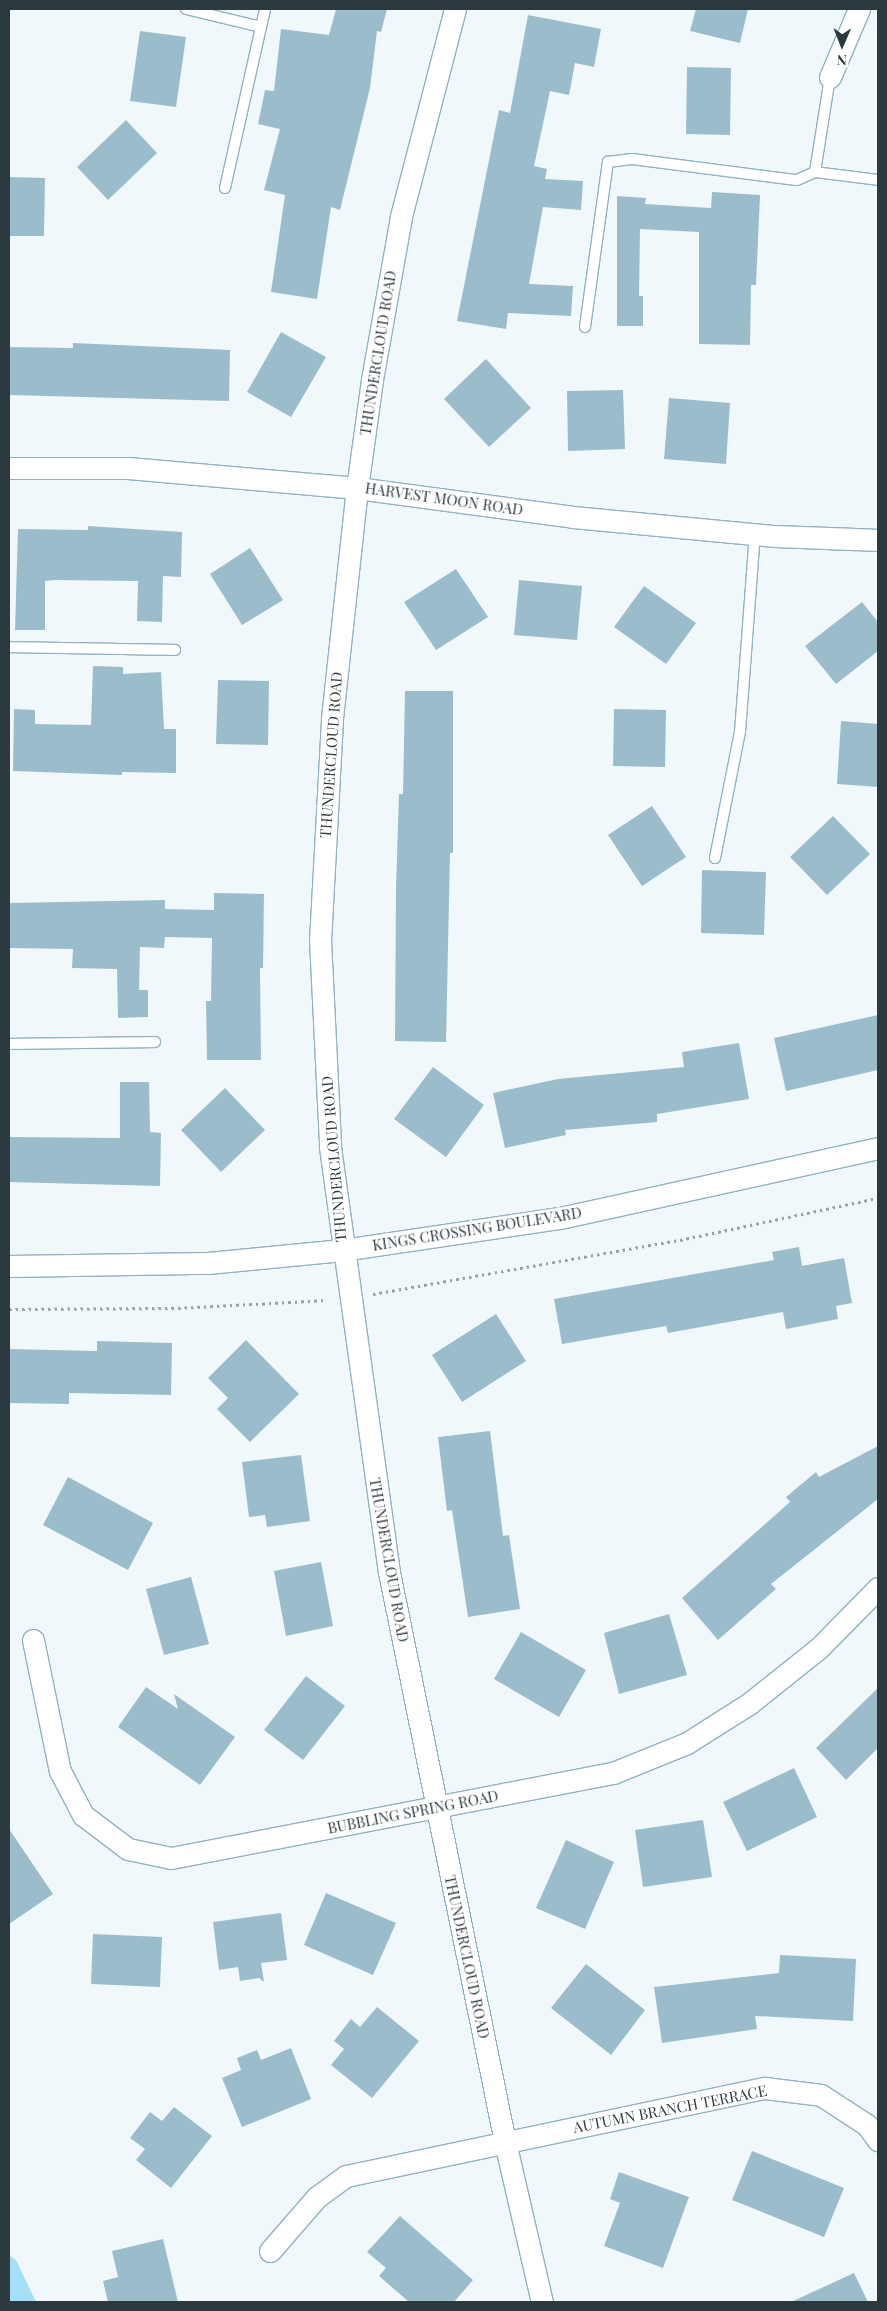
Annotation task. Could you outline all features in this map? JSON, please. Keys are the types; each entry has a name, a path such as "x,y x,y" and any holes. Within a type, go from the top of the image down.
{"street":[{"name":"THUNDERCLOUD ROAD","path":"455,9 401,218 357,488 332,720 320,939 330,1147 342,1250 389,1572 435,1808 505,2142 542,2302"},
{"path":"830,77 859,9"},
{"name":"HARVEST MOON ROAD","path":"9,468 128,468 357,488 573,517 756,534 878,540"},
{"name":"KINGS CROSSING BOULEVARD","path":"9,1266 208,1263 342,1250 560,1218 878,1148"},
{"name":"BUBBLING SPRING ROAD","path":"33,1640 60,1771 83,1816 128,1849 171,1858 613,1772 687,1743 750,1703 819,1648 878,1588"},
{"name":"AUTUMN BRANCH TERRACE","path":"270,2252 317,2196 346,2176 765,2088 821,2095 867,2124 878,2140"}],"lane":[{"path":"186,9 261,27"},
{"path":"225,188 265,9"},
{"path":"815,172 830,77"},
{"path":"585,327 608,162 632,159 797,180 815,172 878,180"},
{"path":"715,858 740,732 756,534"},
{"path":"9,647 175,650"},
{"path":"9,1044 155,1042"}],"path":[{"path":"9,1309 178,1308 308,1302 349,1297 548,1264 878,1198"}],"shaded area":[{"path":"9,2255 16,2260 36,2302 9,2302"}],"building":[{"path":"336,9 387,9 381,32 377,31 370,88 340,210 331,207 317,299 271,292 285,195 264,190 280,129 258,124 265,90 274,91 281,29 329,35"},
{"path":"696,9 748,9 740,43 690,31"},
{"path":"528,15 601,29 594,67 575,63 569,95 550,91 534,166 547,169 545,179 583,181 581,210 543,207 529,284 573,286 571,316 508,313 506,329 457,321 499,110 510,113"},
{"path":"140,31 186,37 176,107 130,101"},
{"path":"687,67 731,68 730,135 686,134"},
{"path":"126,120 157,153 108,200 77,167"},
{"path":"9,177 45,178 44,236 9,236"},
{"path":"712,192 760,195 756,285 751,285 750,345 699,344 699,232 640,229 639,296 643,296 643,326 617,326 617,196 646,198 645,204 711,208"},
{"path":"281,332 326,357 291,417 247,392"},
{"path":"73,343 230,350 229,401 9,395 9,347 73,348"},
{"path":"486,359 531,408 489,447 444,399"},
{"path":"623,390 625,449 568,451 567,391"},
{"path":"669,398 730,403 726,464 664,459"},
{"path":"88,526 182,532 181,577 163,576 162,622 137,621 138,581 55,580 45,581 45,630 15,630 18,529 88,530"},
{"path":"250,548 283,600 242,625 210,574"},
{"path":"456,569 488,617 436,650 404,602"},
{"path":"519,580 582,586 577,640 514,635"},
{"path":"644,586 696,623 666,664 614,627"},
{"path":"862,602 878,622 878,651 836,684 805,646"},
{"path":"93,666 123,667 123,674 161,672 164,729 176,729 176,773 122,772 122,775 13,771 14,709 35,710 35,724 91,725"},
{"path":"218,680 269,681 268,745 216,744"},
{"path":"405,691 453,691 453,853 450,853 446,1042 395,1041 396,888 399,794 403,794"},
{"path":"614,709 666,710 665,767 613,766"},
{"path":"841,721 878,724 878,787 837,784"},
{"path":"652,806 686,857 642,886 608,835"},
{"path":"833,816 870,854 827,895 790,857"},
{"path":"702,870 766,872 764,935 701,933"},
{"path":"214,893 264,894 263,968 260,968 261,1060 207,1060 206,1001 211,1001 212,938 165,937 164,948 140,947 139,990 148,990 148,1017 118,1018 117,969 72,968 73,949 9,948 9,903 165,900 165,909 214,910"},
{"path":"878,1015 878,1070 786,1091 774,1038"},
{"path":"739,1043 749,1099 657,1114 657,1122 565,1130 566,1135 505,1148 493,1093 558,1079 684,1067 682,1052"},
{"path":"433,1067 484,1105 446,1157 394,1119"},
{"path":"120,1082 149,1082 150,1132 161,1133 160,1186 9,1182 9,1137 120,1138"},
{"path":"225,1088 265,1130 221,1172 181,1130"},
{"path":"799,1247 802,1266 844,1258 852,1303 836,1306 838,1319 786,1329 783,1312 668,1333 666,1326 562,1344 554,1299 774,1260 772,1252"},
{"path":"496,1314 526,1361 462,1402 432,1355"},
{"path":"246,1340 299,1394 250,1442 217,1409 228,1398 208,1378"},
{"path":"97,1341 172,1343 171,1395 69,1393 69,1404 9,1403 9,1349 97,1351"},
{"path":"490,1431 503,1536 509,1535 520,1609 468,1617 452,1510 447,1511 438,1437"},
{"path":"878,1446 878,1499 771,1584 776,1589 718,1640 682,1598 790,1502 786,1497 816,1472 819,1477"},
{"path":"301,1455 310,1521 267,1527 265,1515 249,1517 242,1462"},
{"path":"68,1477 153,1523 128,1570 43,1525"},
{"path":"321,1562 333,1626 286,1636 274,1571"},
{"path":"191,1577 209,1644 164,1655 146,1589"},
{"path":"669,1614 687,1675 619,1694 604,1633"},
{"path":"521,1632 586,1670 559,1717 494,1679"},
{"path":"306,1676 345,1706 303,1760 264,1730"},
{"path":"146,1687 178,1709 174,1694 235,1737 200,1785 118,1727"},
{"path":"878,1688 878,1748 846,1780 816,1748"},
{"path":"794,1768 817,1817 747,1851 723,1802"},
{"path":"703,1820 712,1877 643,1887 635,1830"},
{"path":"9,1829 53,1894 9,1924"},
{"path":"566,1840 614,1862 585,1929 536,1908"},
{"path":"326,1893 396,1923 373,1975 304,1945"},
{"path":"281,1913 287,1960 261,1963 264,1982 259,1978 240,1981 238,1967 219,1970 213,1922"},
{"path":"93,1934 162,1937 160,1987 91,1984"},
{"path":"780,1955 856,1959 853,2021 755,2016 757,2029 662,2043 654,1987 779,1973"},
{"path":"586,1964 645,2010 611,2055 551,2008"},
{"path":"377,2007 419,2041 372,2098 331,2065 344,2049 334,2041 351,2019 360,2027"},
{"path":"291,2048 311,2099 242,2127 222,2078 241,2070 237,2058 257,2050 261,2060"},
{"path":"174,2107 212,2136 171,2188 136,2160 145,2149 130,2138 150,2112 162,2121"},
{"path":"752,2151 844,2188 824,2237 732,2200"},
{"path":"619,2172 689,2197 663,2268 604,2246 620,2203 610,2199"},
{"path":"400,2216 473,2280 454,2302 409,2302 379,2276 386,2268 367,2252"},
{"path":"163,2239 178,2302 108,2302 103,2281 118,2277 112,2251"},
{"path":"854,2273 868,2302 791,2302"}]}
